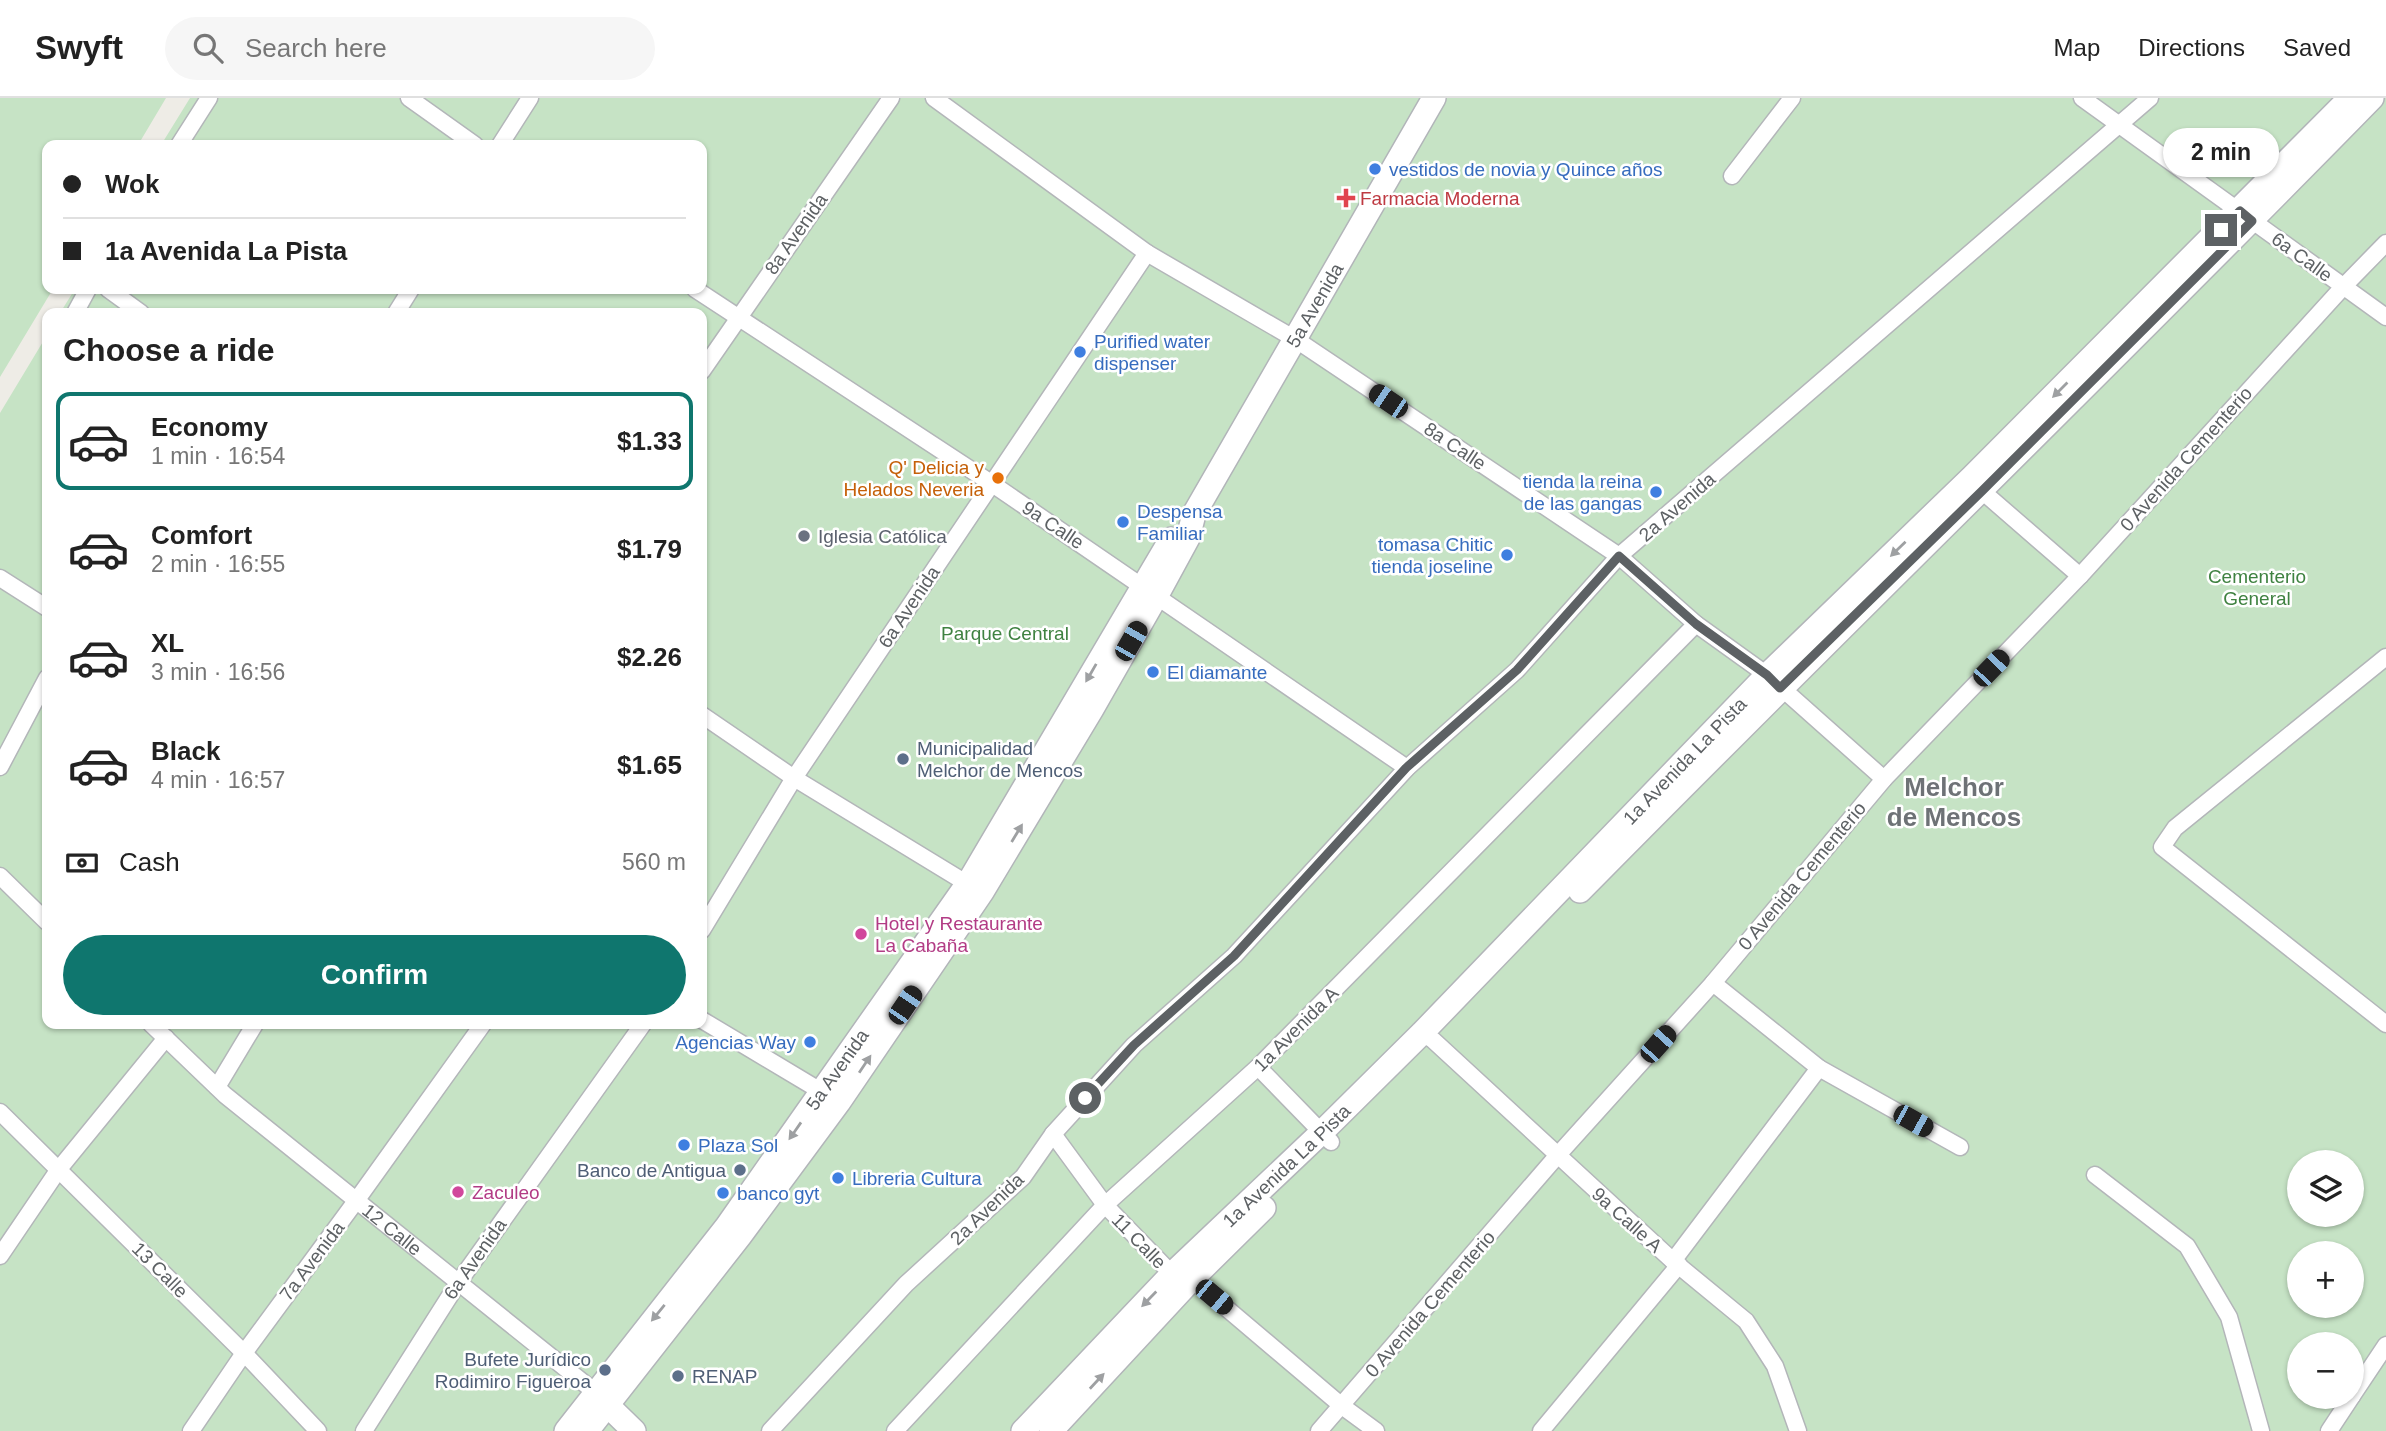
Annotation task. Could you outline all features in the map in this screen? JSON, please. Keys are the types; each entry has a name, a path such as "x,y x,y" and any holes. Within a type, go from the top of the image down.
{"street":[{"path":"182,140 209,98"},
{"path":"410,98 468,140"},
{"path":"503,140 530,98"},
{"name":"8a Avenida","path":"707,364 891,98"},
{"name":"8a Calle","path":"934,98 1147,253 1295,339 1619,556 1696,624 1773,681 1884,779"},
{"name":"5a Avenida","path":"566,1431 601,1399 734,1231 831,1097 975,888 1092,709 1150,591 1188,538 1194,514 1434,98"},
{"path":"1732,176 1792,98"},
{"name":"6a Calle","path":"2082,98 2386,317"},
{"name":"2a Avenida","path":"770,1431 906,1284 1023,1177 1053,1134 1134,1045 1234,956 1406,768 1517,670 1619,556 2150,98"},
{"name":"1a Avenida La Pista","path":"2246,216 2350,98"},
{"name":"1a Avenida La Pista","path":"1023,1431 1427,1037 1773,681 1977,484 2246,216 2372,98"},
{"name":"0 Avenida Cementerio","path":"1319,1431 1557,1156 1713,983 1884,779 2080,576 2343,286 2386,243"},
{"name":"6a Avenida","path":"707,922 794,778 1147,253"},
{"path":"115,294 134,308"},
{"name":"9a Calle","path":"703,294 991,483 1406,768"},
{"path":"1977,484 2080,576"},
{"path":"0,578 42,605"},
{"name":"1a Avenida A","path":"895,1431 1105,1205 1258,1067 1696,624"},
{"path":"2386,657 2175,828 2162,847 2386,1024"},
{"path":"0,767 42,687"},
{"path":"707,721 794,778 975,888"},
{"path":"0,876 42,917"},
{"path":"1713,983 1819,1068 1960,1147"},
{"path":"707,1023 831,1097"},
{"name":"12 Calle","path":"157,1029 217,1087 601,1399 634,1431"},
{"path":"217,1087 252,1029"},
{"name":"7a Avenida","path":"191,1431 244,1353 479,1029"},
{"name":"6a Avenida","path":"364,1431 458,1283 639,1029"},
{"name":"9a Calle A","path":"1427,1037 1676,1263 1746,1321 1774,1366 1798,1431"},
{"path":"0,1256 59,1169 166,1038"},
{"path":"1258,1067 1327,1137"},
{"path":"1541,1431 1676,1263 1819,1068"},
{"name":"13 Calle","path":"0,1112 244,1353 318,1431"},
{"name":"11 Calle","path":"1053,1134 1105,1205 1182,1277 1376,1431"},
{"path":"2095,1175 2187,1246 2230,1317 2261,1431"},
{"name":"1a Avenida La Pista","path":"1051,1431 1182,1277"},
{"path":"2364,1378 2386,1345"},
{"name":"5a Avenida","path":"587,1431 601,1399"},
{"path":"2329,1431 2343,1409"}],"green space":[{"path":"0,98 166,98 141,140 42,140 42,294 50,294 0,377"},
{"path":"190,98 2386,98 2386,1431 0,1431 0,413 42,343 42,1029 707,1029 707,308 63,308 72,294 707,294 707,140 164,140"}],"place":[{"name":"vestidos de novia y Quince años","path":"1375,169"},
{"name":"Farmacia Moderna","path":"1346,198"},
{"name":"Purified water dispenser","path":"1080,352"},
{"name":"Q' Delicia y Helados Neveria","path":"998,478"},
{"name":"tienda la reina de las gangas","path":"1656,492"},
{"name":"Despensa Familiar","path":"1123,522"},
{"name":"Iglesia Católica","path":"804,536"},
{"name":"tomasa Chitic tienda joseline","path":"1507,555"},
{"name":"El diamante","path":"1153,672"},
{"name":"Municipalidad Melchor de Mencos","path":"903,759"},
{"name":"Hotel y Restaurante La Cabaña","path":"861,934"},
{"name":"Agencias Way","path":"810,1042"},
{"name":"Plaza Sol","path":"684,1145"},
{"name":"Banco de Antigua","path":"740,1170"},
{"name":"Libreria Cultura","path":"838,1178"},
{"name":"Zaculeo","path":"458,1192"},
{"name":"banco gyt","path":"723,1193"},
{"name":"Bufete Jurídico Rodimiro Figueroa","path":"605,1370"},
{"name":"RENAP","path":"678,1376"}],"district":[{"name":"Melchor de Mencos","path":"1954,802"}],"route":[{"path":"1085,1098 1134,1045 1234,956 1406,768 1517,670 1619,556 1696,624 1767,675 1780,688 2252,221 2240,211 2221,230"}],"park label":[{"name":"Cementerio General","path":"2257,587"},
{"name":"Parque Central","path":"1005,633"}]}
